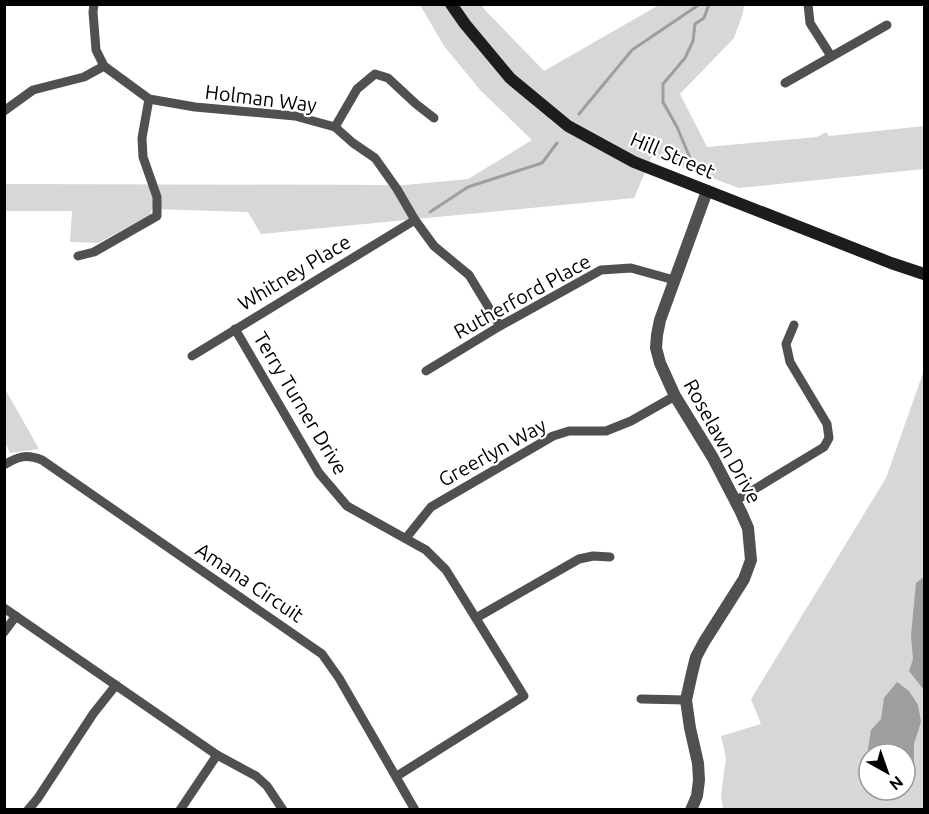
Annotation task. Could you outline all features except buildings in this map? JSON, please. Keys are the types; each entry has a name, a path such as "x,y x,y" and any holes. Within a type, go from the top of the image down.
{"main road":[{"name":"Hill Street","path":"451,4 510,78 568,126 634,162 924,274"}],"street":[{"path":"4,111 33,90 84,77 104,66 96,50 94,4"},
{"path":"808,4 810,23 831,56"},
{"path":"784,83 887,25"},
{"name":"Holman Way","path":"104,66 149,99 195,107 295,116 335,127 375,158 398,189 415,220 434,246 469,275 500,326"},
{"path":"335,127 357,89 375,74 388,78 434,118"},
{"path":"78,256 94,252 157,216 157,196 143,157 141,138 149,99"},
{"name":"Roselawn Drive","path":"692,810 699,780 686,700 696,657 744,579 751,560 748,528 713,458 675,396 660,363 656,348 660,320 706,191"},
{"name":"Whitney Place","path":"192,356 415,220"},
{"name":"Rutherford Place","path":"426,371 500,326 601,270 631,268 674,280"},
{"path":"735,501 824,447 829,438 827,424 790,362 786,344 794,325"},
{"name":"Terry Turner Drive","path":"235,329 319,472 346,506 426,550 447,570 524,696 397,776"},
{"name":"Greerlyn Way","path":"406,538 431,507 554,436 569,431 606,431 632,421 675,396"},
{"name":"Amana Circuit","path":"4,465 22,456 33,456 42,460 322,654 339,678 416,810"},
{"path":"476,618 579,559 610,556"},
{"path":"4,608 217,754 256,776 267,786 283,810"},
{"path":"4,632 16,616"},
{"path":"28,810 93,714 116,685"},
{"path":"641,699 686,700"},
{"path":"180,810 217,754"}],"shaded area":[{"path":"420,5 482,5 544,71 659,5 744,5 734,38 680,94 707,147 817,137 826,132 829,136 924,126 924,169 739,188 652,156 634,198 261,234 248,212 152,209 150,215 98,243 70,242 72,211 5,211 5,184 405,185 468,179 532,140 481,91 444,46"},
{"path":"924,370 924,809 723,809 721,795 726,758 721,736 761,724 751,699 886,478"},
{"path":"4,389 39,449 10,453 5,442"},
{"path":"924,577 924,690 909,671 913,659 911,635 916,583"},
{"path":"897,682 909,691 918,705 921,722 915,742 869,742 871,730 881,719 884,698"}],"waterway":[{"path":"579,114 632,50 700,4"},
{"path":"693,165 677,127 663,102 663,84 685,58 693,41 695,24 704,18 709,4"},
{"path":"430,212 468,187 542,163 557,143"}]}
